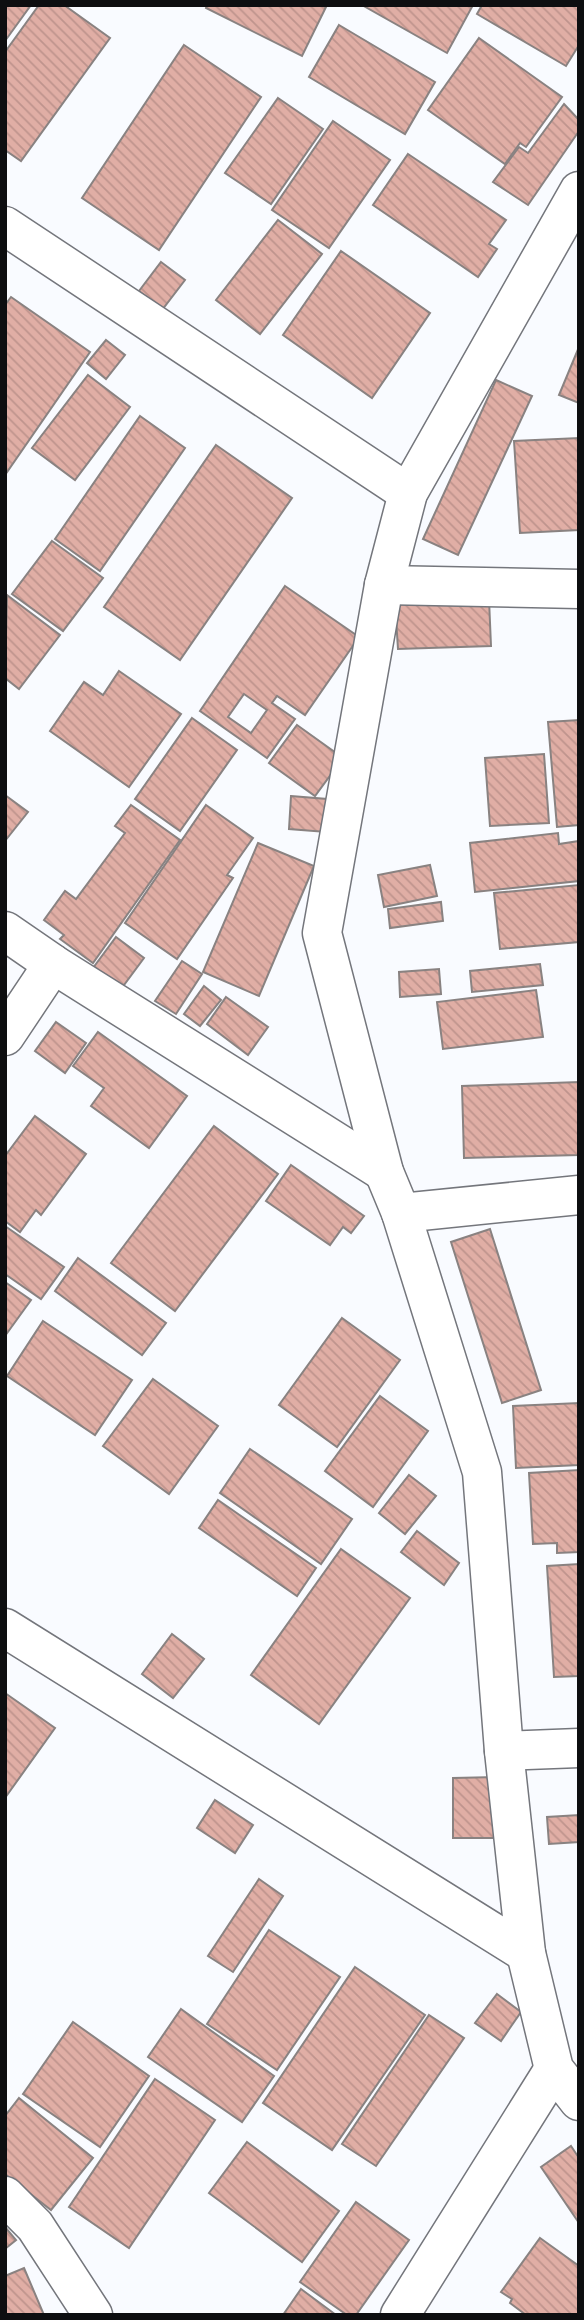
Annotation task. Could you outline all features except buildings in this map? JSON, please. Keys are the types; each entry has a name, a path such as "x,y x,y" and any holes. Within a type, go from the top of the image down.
{"street":[{"path":"579,191 408,493 384,585 322,933 384,1172 401,1213 482,1472 504,1751 526,1952 554,2069 579,2101"},
{"path":"5,226 408,493"},
{"path":"384,585 579,589"},
{"path":"5,931 384,1172"},
{"path":"5,1036 53,964"},
{"path":"401,1213 579,1195"},
{"path":"5,1628 526,1952"},
{"path":"504,1751 579,1748"},
{"path":"400,2315 554,2069"},
{"path":"5,2196 35,2226 93,2315"}]}
